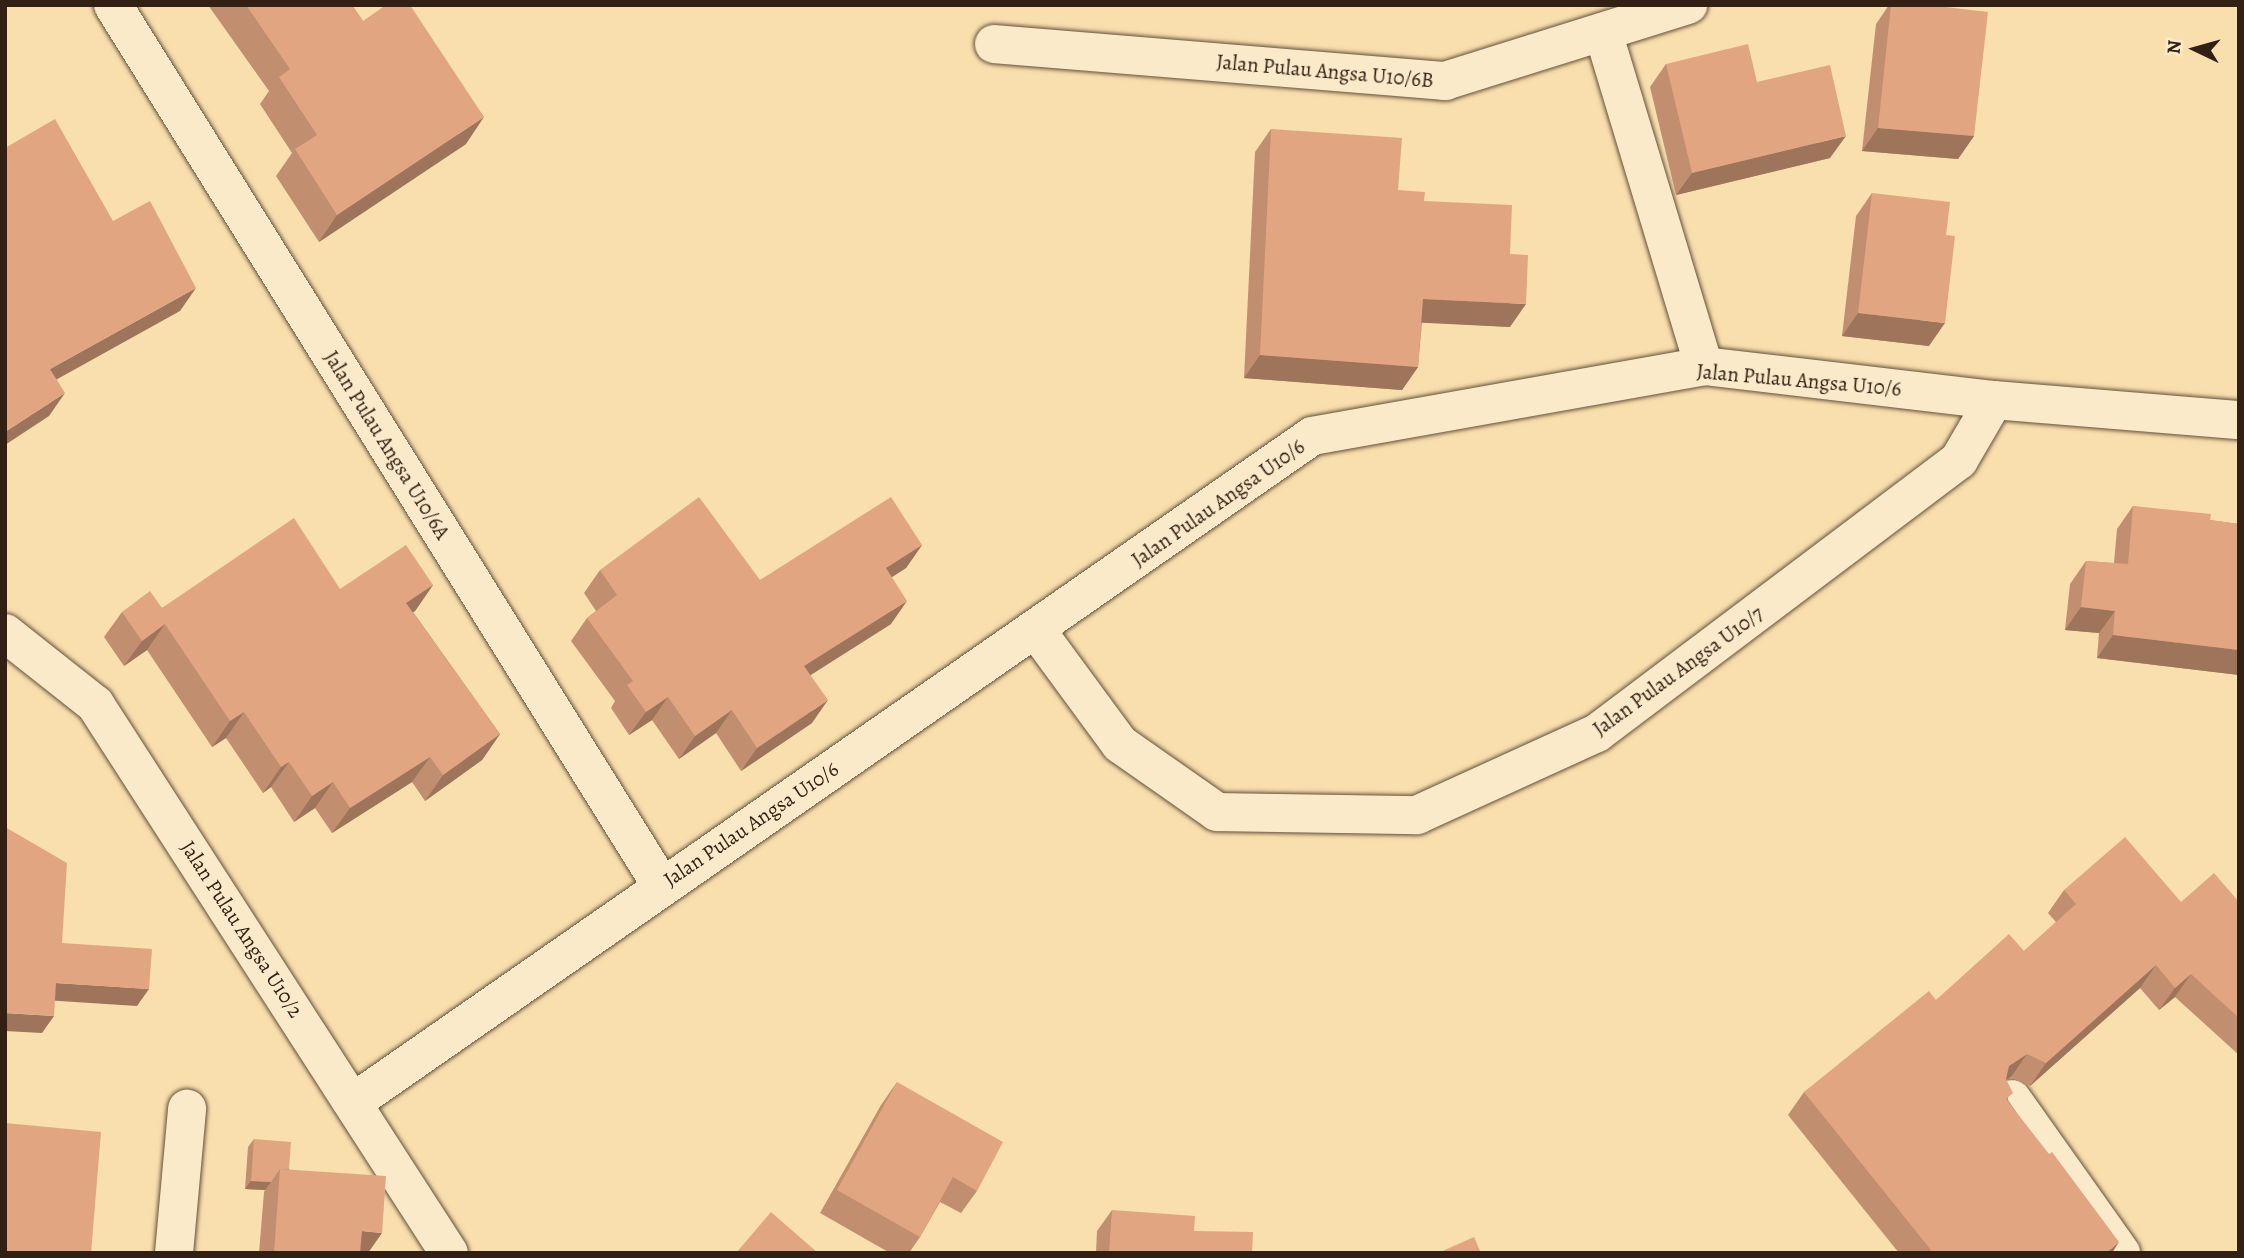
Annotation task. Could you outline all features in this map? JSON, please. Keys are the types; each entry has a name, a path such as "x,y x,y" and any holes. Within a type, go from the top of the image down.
{"street":[{"name":"Jalan Pulau Angsa U10/6A","path":"113,5 661,885"},
{"name":"Jalan Pulau Angsa U10/6B","path":"993,44 1446,81 1688,5"},
{"path":"1603,32 1704,366"},
{"name":"Jalan Pulau Angsa U10/6","path":"355,1101 661,885 1037,631 1312,436 1704,366 1994,400 2239,420"},
{"name":"Jalan Pulau Angsa U10/7","path":"1037,631 1120,744 1217,812 1417,815 1597,733 1959,460 1994,400"},
{"name":"Jalan Pulau Angsa U10/2","path":"5,633 95,704 355,1101 449,1253"},
{"path":"2012,1099 2120,1253"},
{"path":"174,1253 187,1109"}],"building":[{"path":"246,5 352,5 363,21 386,5 410,5 484,117 337,215 295,149 317,135 279,77 290,69"},
{"path":"1891,5 1929,5 1988,12 1974,136 1878,128"},
{"path":"1748,44 1757,82 1830,65 1846,136 1692,173 1666,64"},
{"path":"55,119 113,221 150,201 196,288 50,369 65,393 5,432 5,148"},
{"path":"1271,129 1402,138 1398,190 1425,192 1424,201 1512,205 1510,254 1528,255 1526,304 1423,299 1418,367 1260,355"},
{"path":"1872,193 1950,202 1946,235 1955,236 1945,323 1858,313"},
{"path":"699,497 760,580 891,497 922,545 886,568 907,601 804,666 828,700 757,748 732,710 695,736 668,697 646,712 627,685 633,681 587,618 617,595 600,570"},
{"path":"2133,506 2211,514 2210,520 2239,524 2239,650 2113,635 2115,611 2081,607 2086,561 2128,564"},
{"path":"294,518 340,589 406,545 433,585 406,603 500,734 443,775 430,757 350,808 333,782 312,796 289,762 281,767 244,712 230,721 165,624 142,641 122,612 150,591 162,608"},
{"path":"5,827 67,863 62,943 152,949 149,989 56,983 54,1016 5,1013"},
{"path":"2125,837 2181,902 2214,873 2239,902 2239,1018 2191,974 2175,988 2156,965 2046,1063 2027,1054 2009,1066 2006,1079 2013,1093 2006,1099 2049,1154 2052,1152 2119,1242 2106,1253 1928,1253 1931,1250 1804,1092 1929,991 1936,1000 2009,934 2024,951 2076,904 2064,890"},
{"path":"897,1082 1003,1142 977,1191 953,1177 920,1237 837,1190"},
{"path":"5,1123 101,1132 91,1253 5,1253"},
{"path":"254,1139 291,1142 289,1169 280,1169 271,1182 251,1181"},
{"path":"280,1169 386,1176 382,1233 362,1231 360,1253 274,1253"},
{"path":"1112,1210 1195,1216 1194,1231 1253,1232 1252,1253 1109,1253"},
{"path":"771,1212 818,1253 736,1253"},
{"path":"1474,1237 1481,1253 1438,1253"}]}
